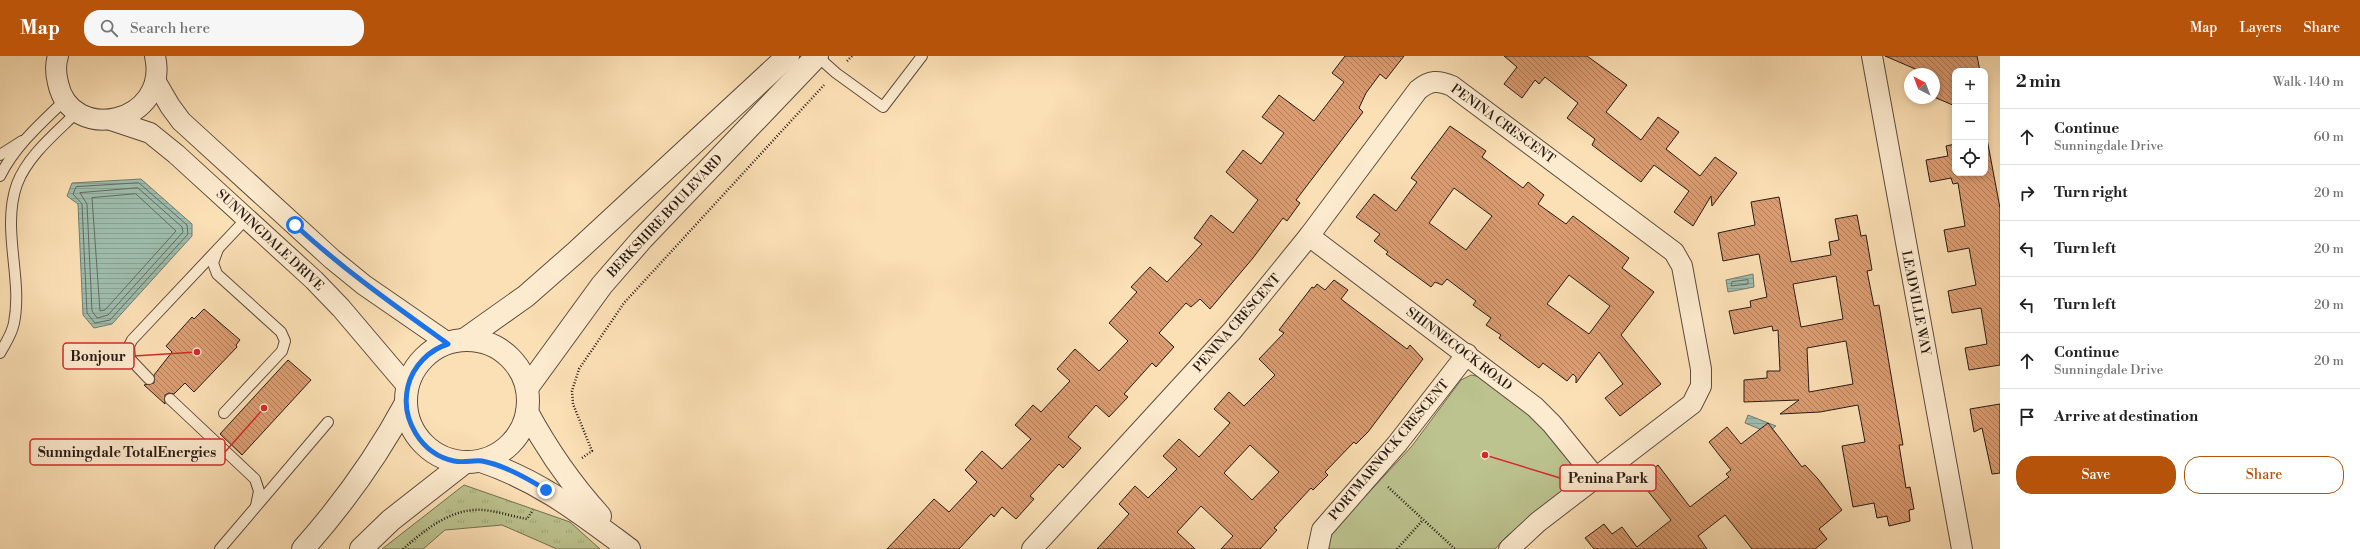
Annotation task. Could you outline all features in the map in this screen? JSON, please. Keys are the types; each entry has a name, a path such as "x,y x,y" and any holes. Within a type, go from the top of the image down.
{"street":[{"path":"58,56 57,78 71,106"},
{"path":"111,120 126,116 139,108 150,96 156,82 158,66 155,56"},
{"path":"303,549 341,505 369,468 407,395 412,376 423,360 434,350 456,342 526,296 575,254 788,56"},
{"name":"BERKSHIRE BOULEVARD","path":"527,388 602,285 642,239 817,56"},
{"name":"LEADVILLE WAY","path":"1872,56 1962,549"},
{"name":"PENINA CRESCENT","path":"1032,549 1232,331 1309,236 1418,90 1434,81 1452,86 1674,252 1682,266 1701,369 1701,386 1692,404 1594,477 1538,522 1509,549"},
{"name":"SUNNINGDALE DRIVE","path":"156,82 181,121 332,259 364,285 456,342"},
{"name":"SUNNINGDALE DRIVE","path":"71,106 94,118 111,120 150,133 158,139 247,218 341,308 407,395"},
{"name":"SHINNECOCK ROAD","path":"1309,236 1467,354 1544,415 1594,477"},
{"path":"361,549 391,520 473,461 496,455 509,446 521,431 528,412 527,388 519,368 504,352 485,343 456,342"},
{"name":"PORTMARNOCK CRESCENT","path":"1318,549 1322,530 1440,393 1467,354"},
{"path":"407,395 411,426 424,444 443,457 473,461 519,475 546,490 629,549"},
{"path":"528,412 549,451 572,484 629,549"}],"lane":[{"path":"817,56 836,73 883,107 922,56"},
{"path":"0,155 71,106"},
{"path":"0,353 14,325 16,309 11,229 17,184 27,165 71,106"},
{"path":"0,176 7,162 26,138"},
{"path":"149,379 130,359 129,346 247,218"},
{"path":"218,249 212,263 217,274 281,332 285,341 282,351 224,413"},
{"path":"170,399 255,479 259,491 255,508"},
{"path":"220,549 328,422"}],"path":[{"path":"577,462 592,452 573,404 572,391 579,369 591,349 624,303 852,56"},
{"path":"1372,473 1455,549"},
{"path":"403,549 445,518 463,511 490,511 527,519 534,508"},
{"path":"1397,549 1424,520"}],"green space":[{"path":"1471,375 1481,377 1535,418 1573,464 1574,478 1571,484 1506,537 1495,549 1328,549 1329,539 1333,531 1412,446 1461,380"},
{"path":"464,485 570,522 600,549 557,549 502,525 445,530 423,549 382,549"}],"water":[{"path":"141,179 192,224 192,236 112,324 94,328 83,315 78,204 67,196 72,183"},
{"path":"1753,274 1754,287 1728,292 1726,280"},
{"path":"1748,415 1776,426 1766,434 1762,430 1745,423"}],"building":[{"path":"1345,56 1404,56 1386,79 1380,74 1366,93 1359,108 1363,112 1296,200 1300,203 1287,221 1283,218 1253,258 1210,309 1200,299 1191,307 1186,303 1159,333 1174,347 1156,367 1152,363 1124,394 1128,397 1109,417 1096,405 1068,437 1081,448 1063,468 1059,464 1030,496 1034,499 1016,519 1002,507 994,517 991,514 959,549 887,549 934,499 949,512 977,482 965,470 982,451 1002,469 1031,439 1015,425 1033,405 1041,412 1070,381 1057,369 1075,349 1099,371 1128,341 1109,323 1137,292 1131,287 1150,267 1167,282 1202,244 1194,238 1211,215 1233,233 1258,200 1226,172 1243,150 1261,164 1284,133 1262,117 1279,95 1314,121 1344,82 1332,73"},
{"path":"1504,56 1587,56 1627,85 1606,112 1641,140 1658,117 1679,132 1666,149 1700,176 1715,157 1737,173 1712,206 1711,196 1693,226 1674,212 1689,191 1654,165 1641,182 1592,145 1595,139 1567,118 1578,103 1545,77 1539,84 1535,80 1522,98 1504,84 1517,67"},
{"path":"1885,56 1977,56 1979,68 1952,68 1952,105 1940,100 1940,68 1913,68"},
{"path":"1450,126 1486,151 1482,157 1523,188 1528,182 1544,195 1538,204 1566,224 1573,216 1629,258 1622,268 1654,292 1621,335 1661,384 1620,416 1605,398 1623,384 1599,352 1576,383 1576,377 1573,374 1567,381 1543,363 1539,368 1499,338 1501,335 1486,325 1491,318 1473,305 1476,301 1447,279 1442,285 1435,282 1431,287 1386,254 1388,252 1374,241 1380,234 1356,217 1374,194 1396,211 1417,182 1411,178","holes":["1454,188 1492,216 1466,250 1429,223","1569,275 1610,306 1589,334 1547,304"]},
{"path":"1988,144 2000,208 2000,365 1969,370 1965,348 1987,344 1981,308 1952,313 1948,291 1976,285 1969,248 1948,252 1944,230 1965,226 1958,183 1953,184 1951,178 1930,182 1926,160 1948,156 1946,146 1952,145 1952,176 1988,176"},
{"path":"1779,197 1791,262 1831,255 1829,242 1839,240 1835,219 1857,215 1861,236 1866,235 1872,270 1867,271 1874,306 1879,305 1903,445 1899,445 1906,488 1910,487 1914,509 1909,510 1910,521 1889,526 1887,516 1877,518 1874,503 1853,507 1842,446 1865,442 1858,405 1820,412 1780,414 1799,400 1744,402 1744,380 1767,378 1767,371 1780,371 1778,330 1773,331 1772,326 1734,334 1729,311 1751,307 1750,301 1767,297 1759,254 1723,261 1718,233 1755,225 1751,202","holes":["1836,276 1843,319 1801,327 1793,284","1846,341 1853,384 1809,392 1807,348"]},
{"path":"1334,280 1348,290 1341,299 1407,349 1410,345 1423,359 1368,432 1356,444 1354,442 1325,472 1328,475 1313,490 1311,488 1274,528 1277,530 1260,549 1221,549 1233,536 1201,506 1177,532 1195,549 1097,549 1129,514 1119,504 1135,486 1148,498 1177,469 1163,456 1179,439 1199,457 1230,423 1214,409 1229,392 1244,406 1275,375 1259,359 1284,333 1279,330 1312,287 1314,288 1317,284 1325,290","holes":["1250,445 1279,472 1252,500 1224,473"]},
{"path":"204,309 240,340 236,345 237,347 194,392 185,383 174,394 169,393 165,395 165,404 144,385 154,383 154,375 172,352 166,346 192,317 194,319"},
{"path":"288,360 311,380 242,455 220,434"},
{"path":"2000,404 2000,473 1992,474 1982,428 1974,432 1970,409"},
{"path":"1768,423 1802,467 1805,465 1842,510 1819,529 1827,539 1815,549 1752,549 1725,515 1698,536 1707,549 1594,549 1585,538 1604,524 1612,534 1622,527 1637,547 1671,520 1639,480 1658,465 1690,507 1729,477 1726,474 1731,470 1709,442 1727,427 1741,444"}],"place":[{"name":"Bonjour","path":"197,352"},
{"name":"Sunningdale TotalEnergies","path":"264,408"},
{"name":"Penina Park","path":"1485,455"}],"route":[{"path":"295,225 332,259 364,285 448,344 428,354 410,379 406,403 407,411 413,429 419,439 430,450 446,459 461,462 481,461 519,475 546,490"}]}
